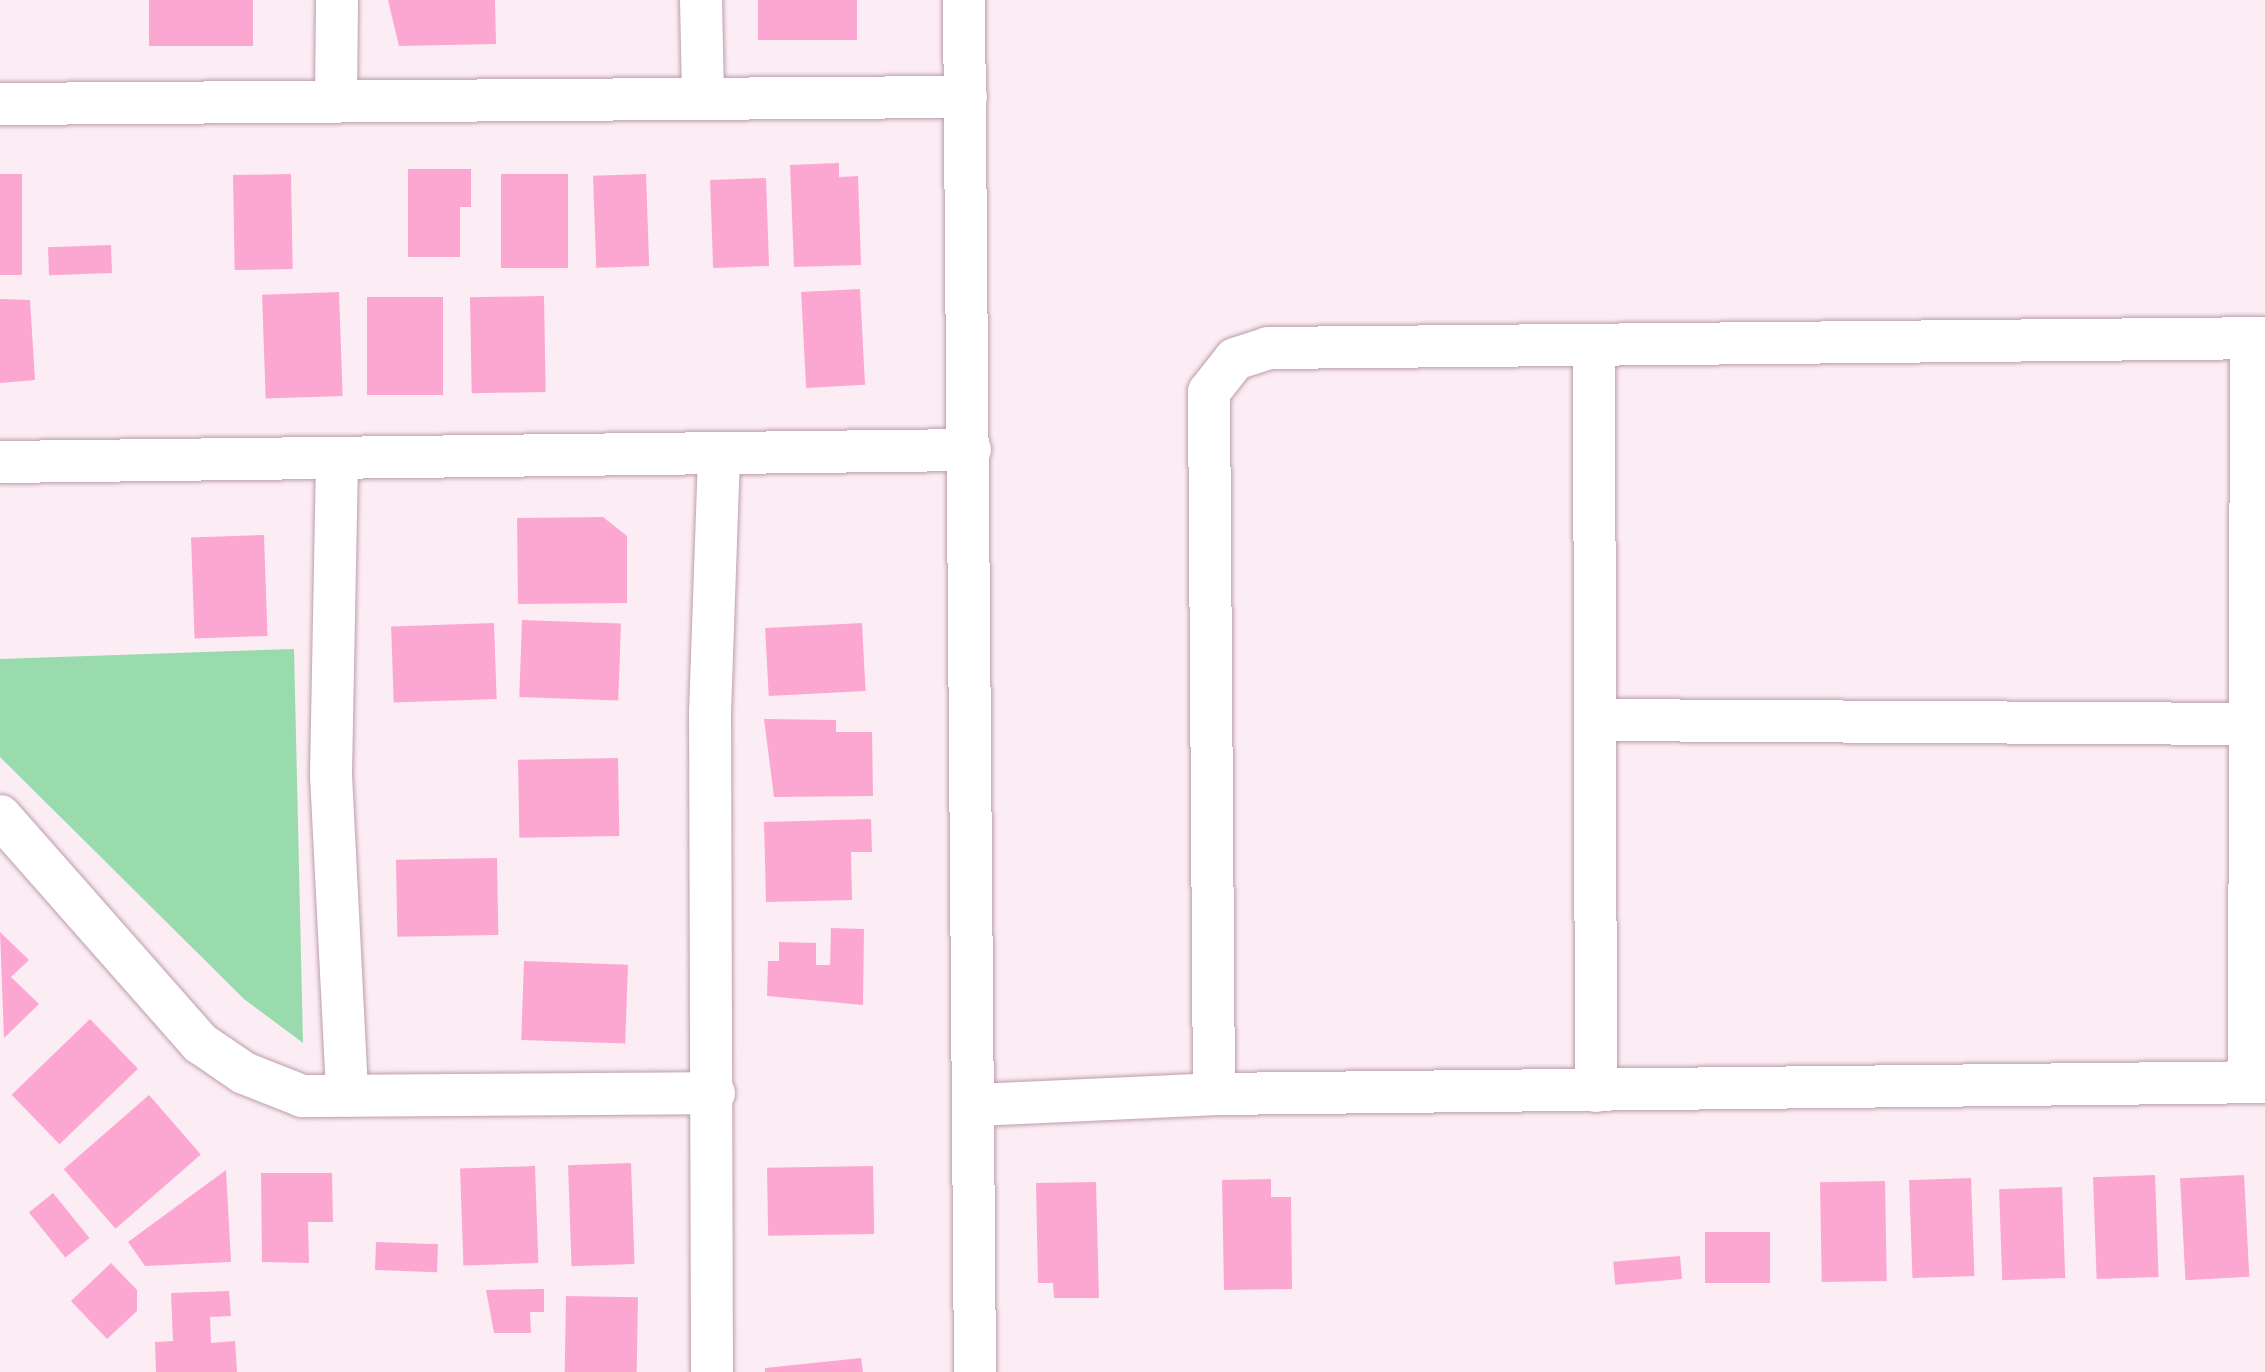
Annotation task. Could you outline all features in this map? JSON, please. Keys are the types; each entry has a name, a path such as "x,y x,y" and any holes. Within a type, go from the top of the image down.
{"street":[{"path":"336,99 337,0"},
{"path":"701,0 703,97"},
{"path":"964,0 976,1105 975,1372"},
{"path":"0,104 336,99 966,97"},
{"path":"976,1105 1214,1094 2257,1082 2255,724 2258,338 1268,348 1235,359 1209,392 1214,1094"},
{"path":"1594,347 1596,1091"},
{"path":"0,462 719,457 970,450"},
{"path":"712,1372 714,1093 710,713 719,457"},
{"path":"337,461 331,775 347,1096"},
{"path":"1596,720 2255,724"},
{"path":"0,816 200,1043 244,1073 302,1096 714,1093"}],"green space":[{"path":"294,649 303,1043 244,999 0,757 0,659"}],"building":[{"path":"149,0 253,0 253,46 149,46"},
{"path":"388,0 495,0 496,44 399,46"},
{"path":"758,0 857,0 857,40 758,40"},
{"path":"839,163 839,177 858,176 861,265 794,267 790,165"},
{"path":"408,169 471,169 471,207 460,207 460,257 408,257"},
{"path":"0,174 22,174 22,275 0,275"},
{"path":"291,174 293,269 235,270 233,175"},
{"path":"501,174 568,174 568,268 501,268"},
{"path":"646,174 649,266 596,268 593,176"},
{"path":"766,178 769,266 713,268 710,180"},
{"path":"111,245 112,273 49,275 48,247"},
{"path":"860,289 865,385 806,388 801,292"},
{"path":"339,292 343,396 266,399 262,295"},
{"path":"544,296 546,392 472,393 470,297"},
{"path":"367,297 443,297 443,395 367,395"},
{"path":"0,299 30,300 35,380 0,383"},
{"path":"603,517 627,536 627,603 518,604 517,518"},
{"path":"264,535 268,636 195,638 191,538"},
{"path":"522,620 621,623 618,700 519,697"},
{"path":"494,623 497,699 394,703 391,627"},
{"path":"862,623 866,691 769,696 765,628"},
{"path":"764,719 836,720 836,732 872,732 873,796 774,797"},
{"path":"618,758 619,836 519,838 518,760"},
{"path":"871,819 872,852 851,852 852,900 766,902 764,822"},
{"path":"497,858 498,935 397,937 396,860"},
{"path":"831,928 864,929 863,1005 767,996 768,961 779,961 779,942 816,943 816,965 830,965"},
{"path":"0,932 29,960 11,977 39,1004 4,1038"},
{"path":"524,961 628,965 625,1044 521,1040"},
{"path":"90,1019 138,1069 60,1144 12,1095"},
{"path":"149,1095 201,1155 116,1229 64,1169"},
{"path":"631,1163 635,1264 572,1266 568,1165"},
{"path":"535,1166 538,1263 463,1266 460,1169"},
{"path":"873,1166 874,1234 768,1236 767,1168"},
{"path":"226,1170 231,1262 145,1266 128,1242"},
{"path":"261,1173 332,1173 333,1222 308,1222 309,1263 262,1262"},
{"path":"2155,1175 2159,1277 2097,1279 2093,1177"},
{"path":"2244,1175 2249,1277 2185,1280 2180,1178"},
{"path":"1971,1178 1974,1276 1912,1278 1909,1180"},
{"path":"1271,1179 1271,1197 1291,1197 1292,1289 1224,1290 1222,1180"},
{"path":"1885,1181 1887,1281 1822,1282 1820,1182"},
{"path":"1096,1182 1099,1298 1054,1298 1053,1283 1038,1283 1036,1183"},
{"path":"2062,1187 2065,1278 2002,1280 1999,1189"},
{"path":"53,1193 90,1238 65,1258 29,1213"},
{"path":"1705,1232 1770,1232 1770,1283 1705,1283"},
{"path":"376,1242 438,1244 437,1272 375,1270"},
{"path":"1680,1256 1682,1279 1615,1285 1613,1262"},
{"path":"111,1263 137,1290 137,1311 107,1339 71,1301"},
{"path":"544,1289 544,1312 530,1312 531,1333 494,1333 486,1290"},
{"path":"229,1291 231,1316 210,1317 211,1343 235,1341 237,1372 156,1372 155,1342 173,1341 171,1293"},
{"path":"566,1296 638,1297 637,1372 565,1372"},
{"path":"861,1358 863,1372 765,1372 765,1368"}]}
